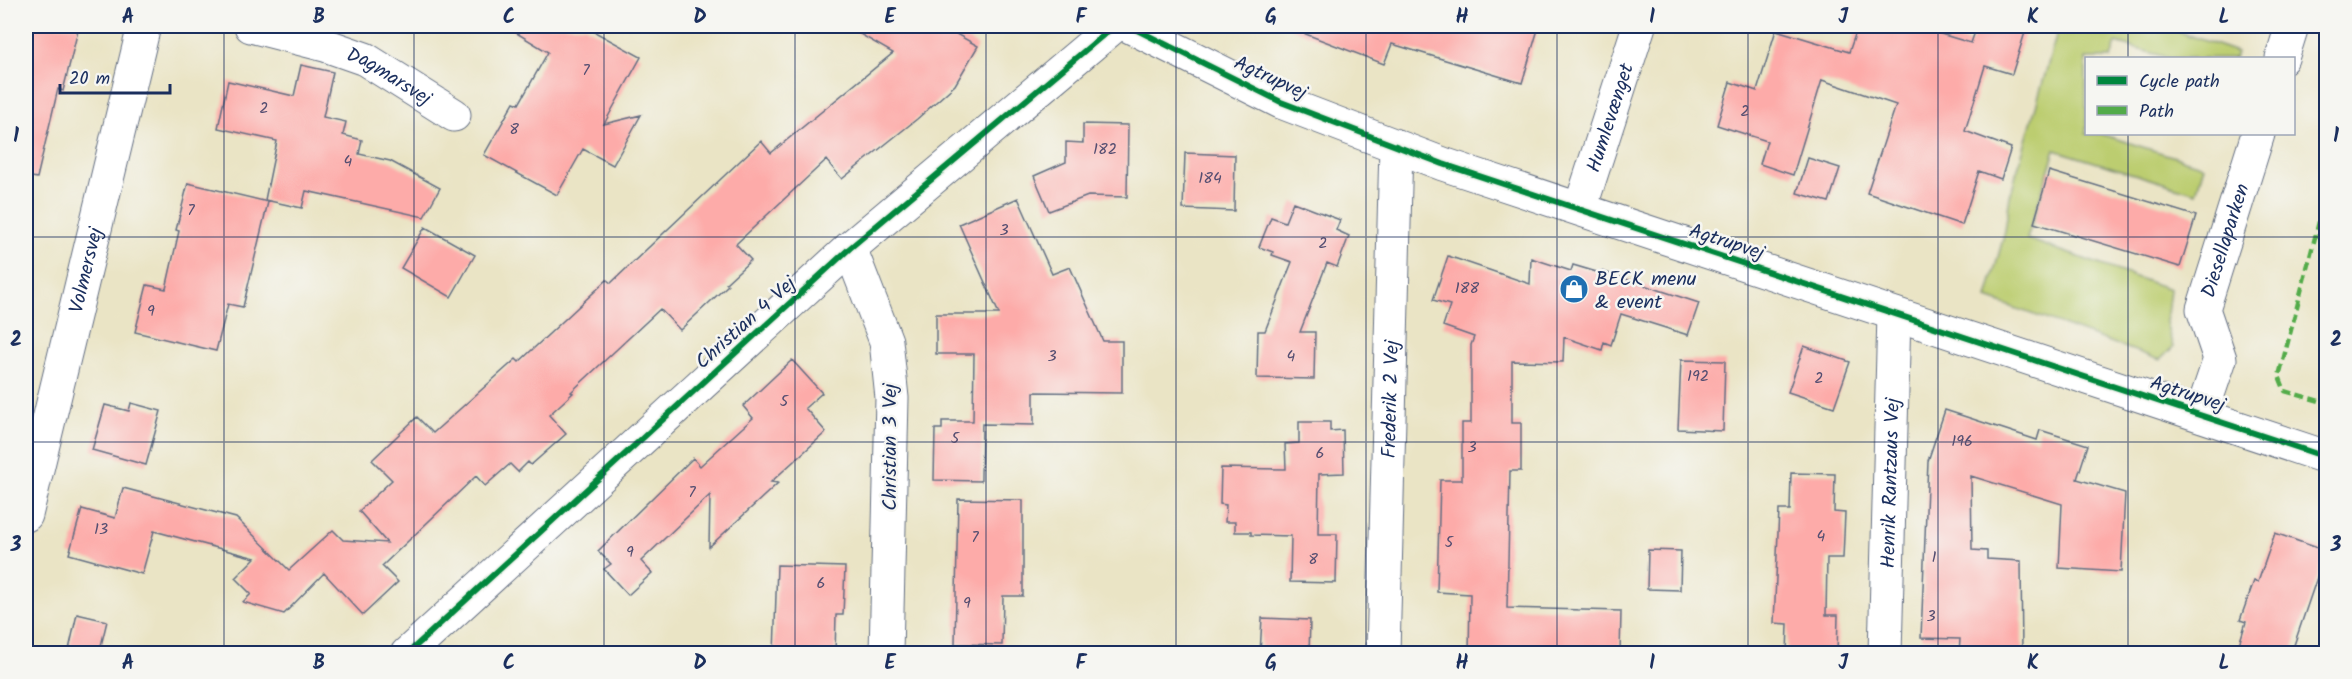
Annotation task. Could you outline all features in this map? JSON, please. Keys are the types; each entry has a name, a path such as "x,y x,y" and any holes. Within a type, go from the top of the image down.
{"street":[{"name":"Volmersvej","path":"26,515 144,26"},
{"name":"Dagmarsvej","path":"251,26 325,45 365,59 454,115"},
{"name":"Christian 4 Vej","path":"407,654 849,248 1114,26"},
{"name":"Agtrupvej","path":"1128,26 1281,102 1443,164 2326,457"},
{"name":"Humlevænget","path":"1580,209 1639,26"},
{"path":"2282,57 2292,26"},
{"name":"Diesellaparken","path":"2201,415 2220,359 2204,309 2259,135"},
{"name":"Frederik 2 Vej","path":"1383,654 1396,146"},
{"name":"Christian 3 Vej","path":"849,248 886,341 892,398 886,654"},
{"name":"Henrik Rantzaus Vej","path":"1885,654 1894,314"}],"green space":[{"path":"2059,26 2162,26 2237,52 2235,57 2165,57 2116,43 2111,57 2085,57 2085,135 2104,135 2204,166 2196,193 2055,150 2027,239 2170,289 2166,323 2173,347 2160,360 1987,298 2005,231 2010,196"}],"building":[{"path":"26,26 79,26 63,91 58,89 37,178 26,176"},
{"path":"505,26 584,26 641,57 604,124 641,115 613,165 583,149 557,195 484,155 514,102 519,104 548,52"},
{"path":"846,26 942,26 978,46 955,85 917,119 842,179 826,160 736,244 751,260 680,330 660,309 571,392 573,393 549,415 566,434 531,465 528,462 518,472 510,464 485,486 476,476 382,566 398,582 363,615 324,573 284,614 243,602 251,594 235,578 255,558 154,531 142,574 69,554 82,509 115,518 123,488 236,518 289,570 333,530 343,540 387,543 359,511 392,480 372,460 417,417 433,433 516,359 519,362 607,280 611,283 761,141 771,153 893,53"},
{"path":"1290,26 1539,26 1522,83 1392,44 1384,64 1290,28"},
{"path":"1858,26 1914,26 1971,43 1977,26 2027,26 2012,74 1985,66 1965,131 2011,148 2001,179 1979,171 1962,225 1867,193 1896,105 1822,80 1793,175 1760,164 1767,141 1717,125 1730,82 1757,91 1776,30 1849,52"},
{"path":"301,65 333,72 323,117 346,122 343,135 362,140 359,154 390,161 440,188 424,217 306,191 302,208 265,200 277,141 218,128 228,81 294,96"},
{"path":"1083,124 1128,125 1127,197 1088,196 1049,211 1034,176 1066,162 1066,142 1083,143"},
{"path":"1185,153 1235,155 1234,211 1183,209"},
{"path":"1808,158 1840,168 1829,202 1797,193"},
{"path":"2049,171 2196,216 2180,267 2034,223"},
{"path":"188,183 268,202 243,307 228,304 216,351 135,332 147,285 166,289 179,231 176,230"},
{"path":"1018,198 1052,274 1070,267 1103,341 1122,341 1122,393 1034,392 1034,425 982,424 981,481 934,480 935,429 942,429 942,421 973,421 974,354 936,354 936,314 999,314 959,224"},
{"path":"1293,202 1340,220 1336,230 1349,236 1337,267 1327,263 1300,332 1315,332 1314,379 1257,378 1258,331 1265,331 1292,262 1272,255 1273,252 1259,247 1271,217 1285,222"},
{"path":"425,227 475,255 451,297 401,268"},
{"path":"1448,256 1530,284 1531,258 1571,271 1573,265 1600,273 1601,271 1699,303 1688,335 1621,314 1611,345 1604,342 1602,350 1564,337 1563,362 1512,361 1512,423 1521,423 1521,471 1510,471 1507,608 1621,611 1620,654 1469,654 1470,594 1437,592 1440,480 1462,480 1462,423 1471,423 1471,345 1474,337 1443,326 1450,305 1433,300"},
{"path":"1804,346 1850,362 1834,407 1788,392"},
{"path":"792,360 822,393 805,408 826,432 771,482 778,483 709,547 710,495 641,561 652,573 628,595 604,569 611,564 598,551 693,458 700,466 753,418 743,406"},
{"path":"1681,360 1725,361 1723,431 1678,429"},
{"path":"131,403 161,411 146,465 92,450 105,405 129,411"},
{"path":"1945,410 2037,440 2040,430 2088,445 2077,479 2125,493 2121,572 2059,568 2062,504 1971,476 1972,550 1987,551 1987,559 2021,561 2022,654 1959,654 1960,639 1921,638 1928,461"},
{"path":"1299,422 1330,422 1330,431 1343,430 1344,473 1319,474 1318,534 1337,534 1336,583 1290,582 1291,536 1251,535 1251,532 1235,532 1235,522 1225,522 1226,505 1220,504 1221,468 1286,469 1285,444 1299,443"},
{"path":"1791,473 1835,474 1834,512 1845,513 1843,558 1827,558 1826,615 1838,615 1837,654 1787,654 1788,624 1774,623 1779,510 1790,510"},
{"path":"958,499 1023,500 1023,596 1003,596 1002,645 955,644"},
{"path":"2275,533 2326,551 2291,654 2236,654 2246,622 2240,620 2254,581 2258,582"},
{"path":"1648,550 1681,551 1680,590 1647,589"},
{"path":"777,565 845,567 843,615 836,615 835,654 774,654"},
{"path":"77,614 107,621 99,654 68,654"},
{"path":"1262,618 1310,620 1309,654 1260,654"}],"marked path":[{"path":"2326,195 2279,376 2285,391 2326,403"}],"cycle path":[{"path":"407,654 850,248 1114,26"},
{"path":"1129,26 1281,102 1443,164 2326,457"}],"place":[{"name":"BECK menu & event","path":"1574,289"}]}
